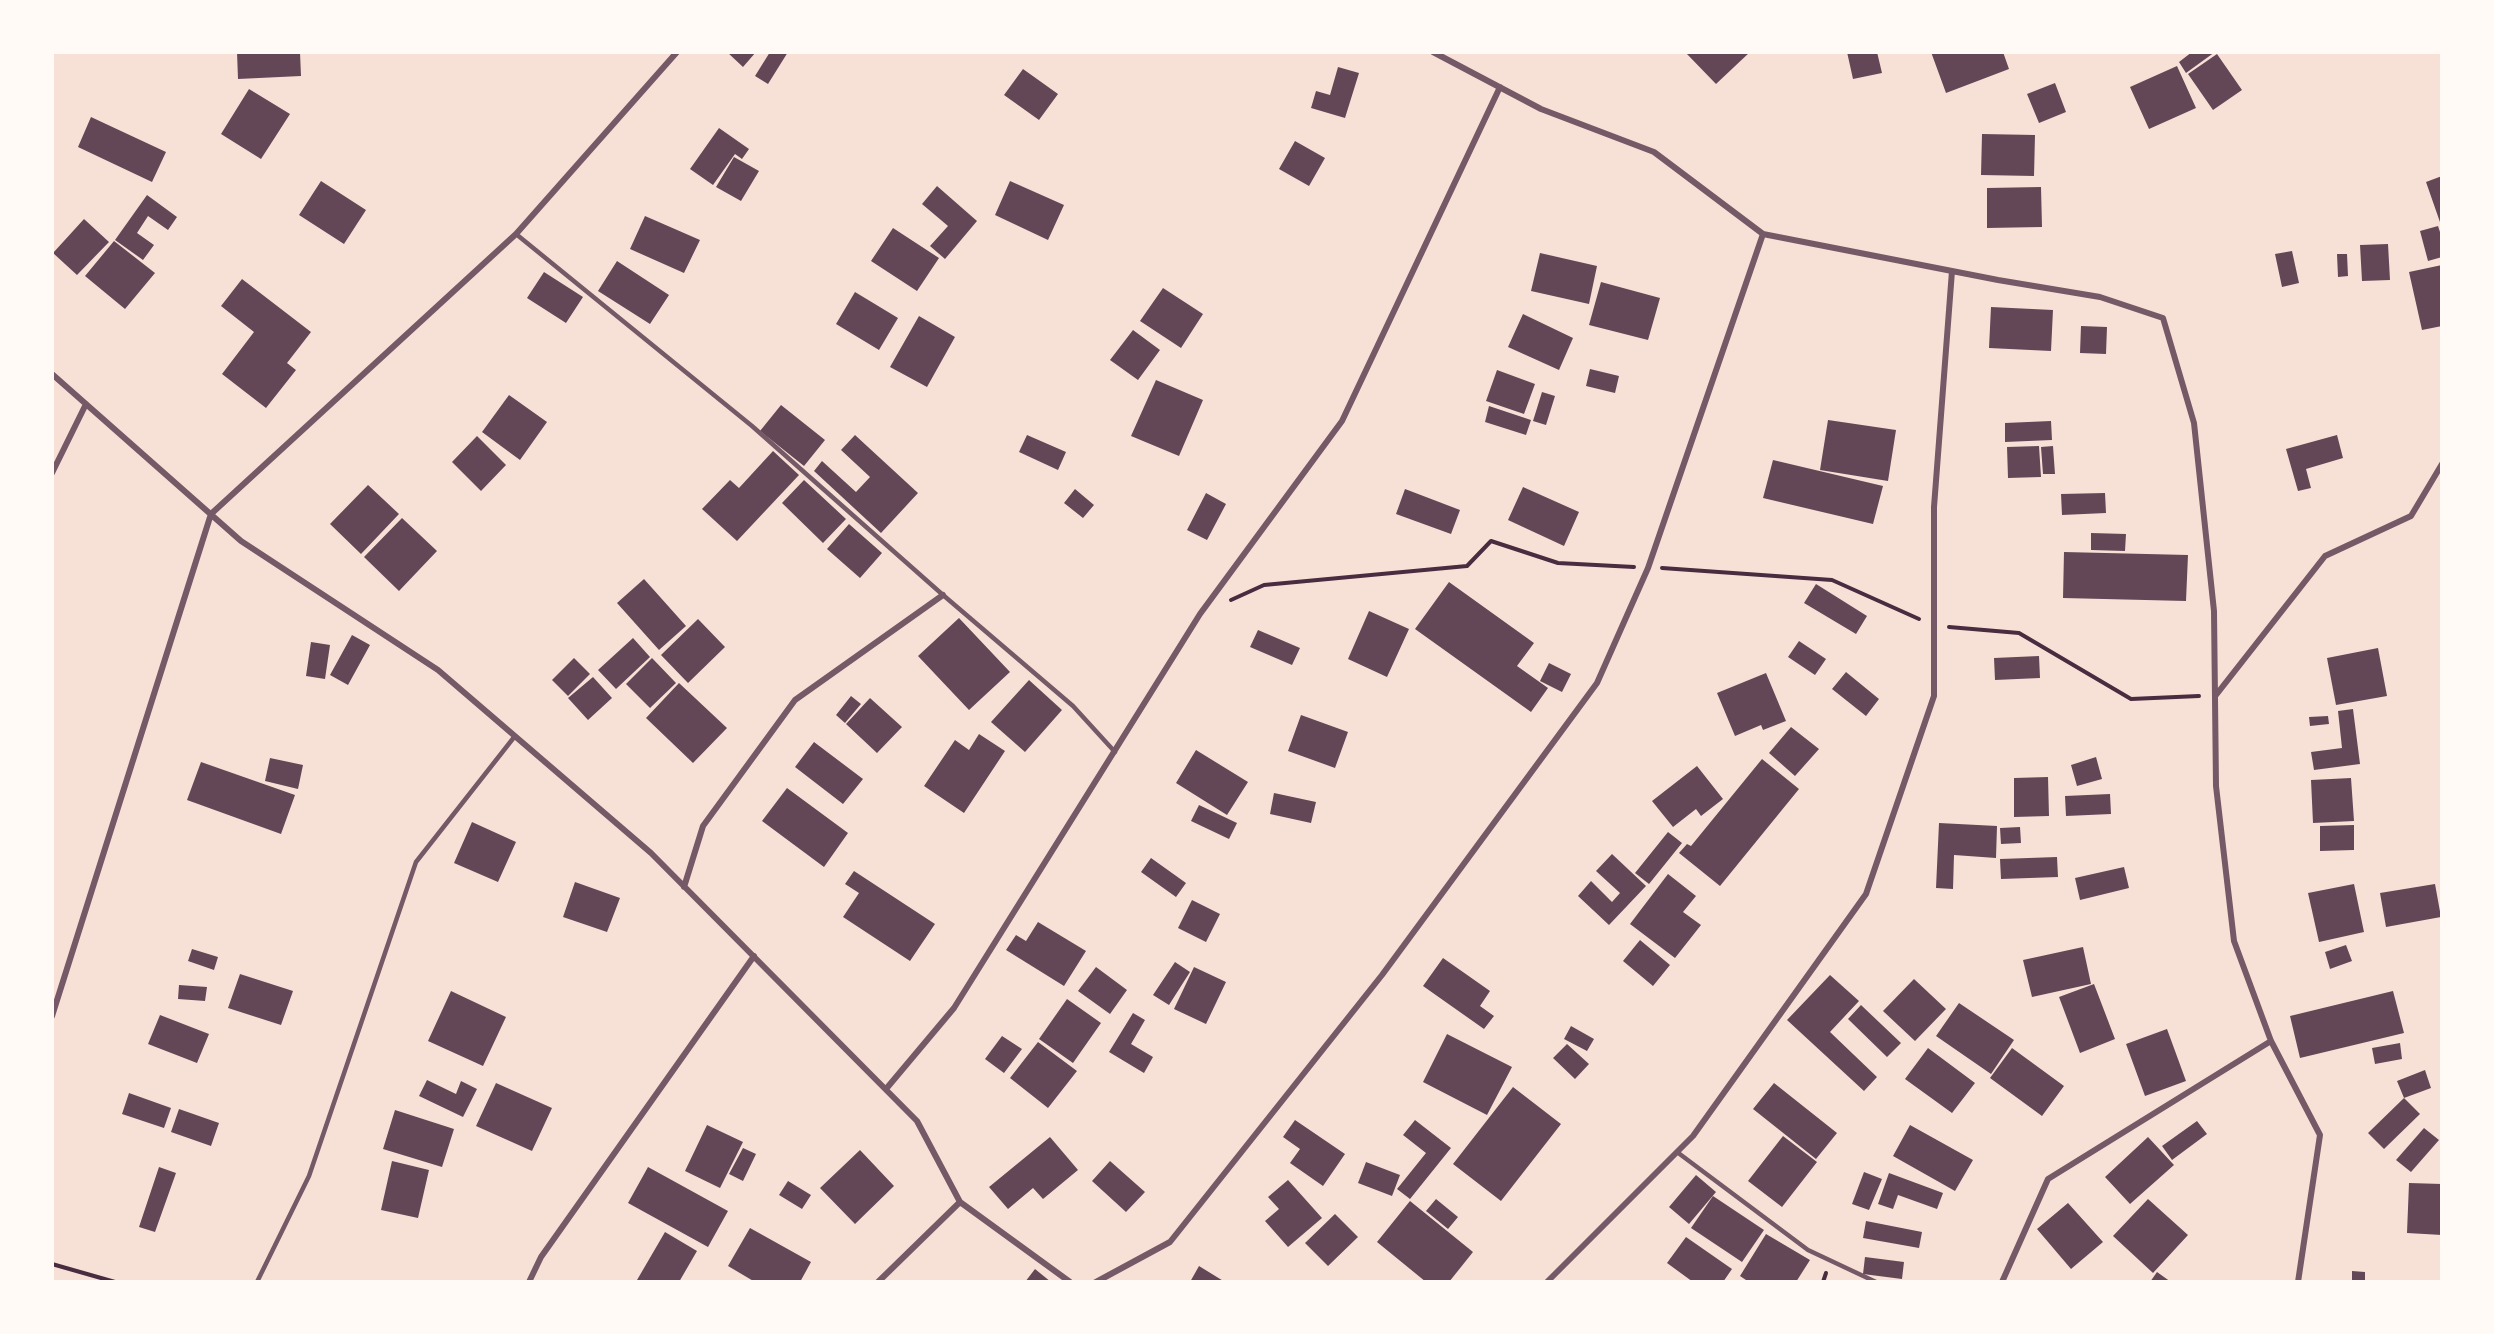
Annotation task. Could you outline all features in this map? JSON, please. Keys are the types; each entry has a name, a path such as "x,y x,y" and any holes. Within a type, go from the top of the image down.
{"street":[{"path":"52,1016 211,514 516,234 677,52"},
{"path":"1434,52 1541,109 1654,152 1763,234 2100,297 2163,318 2194,423 2214,611 2216,786 2234,941 2271,1041 2320,1135 2298,1281"},
{"path":"886,1089 954,1008 1200,614 1342,421 1500,87"},
{"path":"1096,1281 1170,1242 1382,975 1597,683 1648,567 1763,234"},
{"path":"1547,1281 1693,1136 1866,894 1934,696 1934,507 1952,271"},
{"path":"52,374 241,541 438,670 651,853 917,1120 960,1202 1070,1281"},
{"path":"52,473 86,404"},
{"path":"2215,695 2325,556 2411,516 2442,464"},
{"path":"684,887 703,826 795,700 943,595"},
{"path":"529,1281 540,1257 754,956"},
{"path":"2002,1281 2048,1179 2271,1041"},
{"path":"878,1281 960,1202"}],"lane":[{"path":"516,234 752,426 943,595 1073,706 1115,752"},
{"path":"257,1281 309,1176 416,862 515,736"},
{"path":"1677,1152 1808,1250 1876,1281"}],"path":[{"path":"1200,614 1264,585 1467,566 1491,541 1557,563 1648,567"},
{"path":"52,1264 116,1281"}],"building":[{"path":"237,52 300,52 301,76 238,79"},
{"path":"727,52 756,52 743,67"},
{"path":"770,52 788,52 768,84 755,76"},
{"path":"1685,52 1750,52 1716,84"},
{"path":"1847,52 1877,52 1882,73 1853,79"},
{"path":"1931,52 2003,52 2009,69 1946,93"},
{"path":"2192,52 2215,52 2186,73 2179,62"},
{"path":"2217,54 2242,90 2213,110 2188,74"},
{"path":"2177,66 2196,108 2149,129 2130,87"},
{"path":"1338,67 1359,73 1345,118 1311,108 1316,91 1330,95"},
{"path":"1023,69 1058,94 1039,120 1004,95"},
{"path":"2055,83 2066,112 2039,123 2027,94"},
{"path":"249,89 290,114 261,159 221,134"},
{"path":"91,117 166,152 152,182 78,147"},
{"path":"719,128 749,149 742,159 735,154 713,185 690,169"},
{"path":"1982,134 2035,135 2034,176 1981,175"},
{"path":"1295,141 1325,158 1309,186 1279,169"},
{"path":"734,157 759,171 741,201 716,187"},
{"path":"2442,176 2442,225 2441,225 2426,182"},
{"path":"321,181 366,210 344,244 299,215"},
{"path":"1010,181 1064,205 1048,240 995,215"},
{"path":"937,186 977,221 945,259 930,246 948,226 922,204"},
{"path":"2041,187 2042,227 1987,228 1987,188"},
{"path":"147,195 177,217 168,230 148,216 137,233 154,245 143,260 115,240"},
{"path":"645,216 700,240 684,273 630,249"},
{"path":"84,219 109,242 77,275 53,253"},
{"path":"2438,226 2442,238 2442,257 2428,261 2420,231"},
{"path":"893,228 939,258 917,291 871,261"},
{"path":"114,241 155,273 125,309 85,276"},
{"path":"2388,244 2390,280 2362,281 2360,245"},
{"path":"2292,251 2299,283 2282,287 2275,254"},
{"path":"1540,253 1597,266 1589,304 1531,291"},
{"path":"2337,254 2347,254 2348,276 2338,277"},
{"path":"617,261 669,295 650,324 598,291"},
{"path":"2442,265 2442,326 2422,330 2409,272"},
{"path":"544,272 583,297 566,323 527,298"},
{"path":"242,279 311,332 287,363 296,370 266,408 222,374 254,332 221,306"},
{"path":"1601,282 1660,298 1648,340 1589,325"},
{"path":"1163,288 1203,314 1181,348 1140,321"},
{"path":"855,292 898,318 879,350 836,324"},
{"path":"1991,307 2053,310 2051,351 1989,348"},
{"path":"1523,314 1573,338 1559,370 1508,347"},
{"path":"919,316 955,337 927,387 890,367"},
{"path":"2081,326 2107,327 2106,354 2080,353"},
{"path":"1133,330 1160,350 1138,380 1110,360"},
{"path":"1590,369 1619,376 1615,393 1586,386"},
{"path":"1497,370 1535,384 1524,414 1486,401"},
{"path":"1156,380 1203,400 1179,456 1131,436"},
{"path":"1542,392 1555,396 1546,425 1533,421"},
{"path":"509,395 547,422 520,460 482,432"},
{"path":"781,405 825,440 804,466 760,431"},
{"path":"1489,406 1531,420 1526,435 1485,422"},
{"path":"1828,420 1896,430 1888,481 1820,470"},
{"path":"2051,421 2052,440 2005,442 2005,423"},
{"path":"855,435 918,493 881,533 814,471 822,461 856,492 870,477 841,450"},
{"path":"1027,435 1066,452 1058,470 1019,452"},
{"path":"2337,435 2343,458 2306,469 2311,488 2298,491 2286,449"},
{"path":"477,436 506,465 481,491 452,462"},
{"path":"2039,446 2041,477 2008,478 2007,447"},
{"path":"2053,446 2055,474 2043,474 2041,447"},
{"path":"773,451 799,475 737,541 702,509 730,480 739,488"},
{"path":"1773,460 1883,486 1873,524 1763,498"},
{"path":"804,480 846,519 823,543 782,503"},
{"path":"368,485 399,514 361,554 330,524"},
{"path":"1523,487 1579,512 1564,546 1508,520"},
{"path":"1075,489 1094,505 1083,518 1064,503"},
{"path":"1405,489 1460,510 1451,534 1396,514"},
{"path":"1206,493 1226,504 1207,540 1187,530"},
{"path":"2105,493 2106,513 2062,515 2061,494"},
{"path":"402,518 437,551 399,591 364,557"},
{"path":"849,524 882,553 860,578 827,549"},
{"path":"2091,533 2126,534 2125,551 2091,550"},
{"path":"2064,552 2188,555 2186,601 2063,598"},
{"path":"644,579 686,626 659,650 617,603"},
{"path":"1449,582 1534,643 1517,666 1548,688 1531,712 1415,629"},
{"path":"1816,584 1867,616 1856,634 1804,603"},
{"path":"1369,611 1409,629 1387,677 1348,659"},
{"path":"959,618 1010,672 969,710 918,656"},
{"path":"698,619 725,647 688,683 661,655"},
{"path":"1258,630 1300,648 1292,665 1250,647"},
{"path":"352,635 370,645 348,685 330,675"},
{"path":"633,638 650,657 616,689 598,670"},
{"path":"1799,641 1826,659 1815,675 1788,657"},
{"path":"311,642 330,645 325,679 306,676"},
{"path":"2378,648 2387,696 2336,705 2327,658"},
{"path":"2039,656 2040,678 1995,680 1994,658"},
{"path":"574,658 590,674 568,696 552,680"},
{"path":"652,658 676,683 650,708 626,684"},
{"path":"1549,663 1571,674 1562,692 1540,681"},
{"path":"1846,672 1879,699 1866,716 1832,689"},
{"path":"1766,673 1786,721 1763,730 1761,725 1735,736 1717,693"},
{"path":"593,677 612,698 588,720 568,698"},
{"path":"1029,680 1062,710 1025,752 991,722"},
{"path":"679,683 727,728 693,763 646,718"},
{"path":"851,696 861,704 845,723 836,715"},
{"path":"870,698 902,727 877,753 846,724"},
{"path":"2353,709 2360,764 2314,770 2311,752 2342,748 2338,711"},
{"path":"1301,715 1348,732 1335,768 1288,751"},
{"path":"2328,716 2329,724 2310,726 2309,717"},
{"path":"1791,727 1819,749 1795,776 1769,753"},
{"path":"979,734 1005,751 964,813 924,786 955,740 969,750"},
{"path":"814,742 863,779 843,804 795,767"},
{"path":"1196,750 1248,782 1227,815 1176,783"},
{"path":"2096,757 2102,779 2077,786 2071,765"},
{"path":"270,758 303,765 298,789 265,781"},
{"path":"1762,759 1799,789 1720,886 1679,853 1687,844 1691,846"},
{"path":"201,762 295,795 281,834 187,800"},
{"path":"1697,766 1723,799 1701,816 1696,809 1673,827 1652,801"},
{"path":"2048,777 2049,816 2014,817 2014,778"},
{"path":"2351,778 2354,821 2313,823 2311,780"},
{"path":"787,788 848,833 824,867 762,821"},
{"path":"1274,793 1316,802 1311,823 1270,814"},
{"path":"2110,794 2111,814 2066,816 2065,796"},
{"path":"1199,805 1237,823 1229,839 1191,821"},
{"path":"472,822 516,842 498,882 454,863"},
{"path":"1939,823 1997,826 1996,858 1954,855 1953,889 1936,888"},
{"path":"2354,825 2354,850 2320,851 2320,826"},
{"path":"2020,827 2021,843 2001,844 2000,828"},
{"path":"1668,832 1682,843 1649,884 1635,873"},
{"path":"1612,854 1646,886 1609,925 1578,896 1591,881 1612,902 1620,893 1596,871"},
{"path":"2057,857 2058,877 2001,879 2000,859"},
{"path":"1151,858 1186,883 1176,897 1141,872"},
{"path":"2124,867 2129,888 2080,900 2075,878"},
{"path":"854,871 935,924 910,961 843,917 859,893 845,884"},
{"path":"1668,874 1696,896 1683,912 1701,925 1675,958 1630,924"},
{"path":"575,882 620,898 607,932 563,917"},
{"path":"2354,884 2364,932 2319,942 2308,893"},
{"path":"2435,884 2441,917 2386,927 2380,893"},
{"path":"1192,900 1220,914 1206,942 1178,928"},
{"path":"1038,922 1086,951 1064,986 1006,950 1016,935 1026,941"},
{"path":"1640,940 1670,965 1653,986 1623,961"},
{"path":"2346,945 2352,961 2330,969 2325,952"},
{"path":"2083,947 2091,984 2032,997 2023,960"},
{"path":"192,949 218,957 214,970 188,961"},
{"path":"1443,958 1490,991 1480,1006 1494,1016 1484,1029 1423,986"},
{"path":"1175,962 1190,972 1169,1005 1153,995"},
{"path":"1096,967 1127,990 1110,1014 1078,991"},
{"path":"1194,967 1226,982 1206,1024 1174,1009"},
{"path":"240,974 293,991 281,1025 228,1008"},
{"path":"1830,975 1859,1001 1830,1032 1877,1077 1864,1091 1787,1020"},
{"path":"1914,979 1946,1009 1915,1041 1883,1011"},
{"path":"2094,984 2115,1039 2080,1053 2059,997"},
{"path":"179,985 207,987 205,1001 178,999"},
{"path":"451,991 506,1017 483,1066 428,1041"},
{"path":"2393,991 2404,1033 2300,1058 2290,1016"},
{"path":"1067,999 1101,1023 1073,1063 1039,1039"},
{"path":"1959,1003 2014,1040 1991,1074 1936,1036"},
{"path":"1861,1005 1901,1043 1887,1057 1848,1019"},
{"path":"1133,1013 1145,1020 1131,1044 1153,1057 1144,1073 1109,1052"},
{"path":"160,1015 209,1034 197,1063 148,1044"},
{"path":"1571,1026 1594,1039 1587,1051 1564,1039"},
{"path":"2167,1029 2186,1081 2145,1096 2126,1044"},
{"path":"1447,1034 1512,1067 1487,1115 1423,1082"},
{"path":"1002,1036 1022,1049 1004,1073 985,1059"},
{"path":"1038,1042 1077,1071 1048,1108 1010,1078"},
{"path":"2400,1043 2402,1059 2375,1064 2372,1048"},
{"path":"1567,1044 1589,1064 1575,1079 1553,1058"},
{"path":"1928,1048 1975,1083 1952,1113 1905,1079"},
{"path":"2012,1048 2064,1086 2042,1116 1990,1078"},
{"path":"2425,1070 2431,1088 2404,1098 2397,1081"},
{"path":"427,1080 456,1094 461,1081 477,1089 463,1117 419,1096"},
{"path":"496,1083 552,1108 532,1151 476,1126"},
{"path":"1774,1083 1837,1133 1816,1159 1753,1109"},
{"path":"1513,1087 1561,1124 1501,1201 1453,1164"},
{"path":"129,1093 171,1108 164,1128 122,1114"},
{"path":"2404,1098 2420,1114 2384,1149 2368,1133"},
{"path":"179,1109 219,1123 211,1146 171,1132"},
{"path":"395,1110 454,1129 442,1167 383,1149"},
{"path":"1295,1120 1345,1154 1323,1186 1290,1163 1300,1149 1283,1137"},
{"path":"1415,1120 1451,1148 1410,1199 1397,1189 1426,1153 1403,1135"},
{"path":"2197,1121 2207,1134 2172,1160 2162,1146"},
{"path":"707,1125 743,1142 720,1188 685,1171"},
{"path":"1910,1125 1973,1160 1955,1191 1893,1156"},
{"path":"2424,1128 2439,1140 2411,1172 2396,1160"},
{"path":"1783,1136 1817,1162 1782,1207 1748,1181"},
{"path":"1050,1137 1078,1170 1043,1199 1033,1188 1008,1209 989,1187"},
{"path":"2148,1137 2174,1165 2130,1204 2105,1177"},
{"path":"743,1148 756,1154 743,1181 729,1174"},
{"path":"860,1150 894,1186 855,1224 820,1188"},
{"path":"392,1161 429,1170 418,1218 381,1210"},
{"path":"1110,1161 1145,1192 1126,1212 1092,1181"},
{"path":"1366,1162 1400,1175 1392,1196 1358,1183"},
{"path":"159,1167 176,1173 155,1232 139,1227"},
{"path":"648,1167 728,1211 708,1247 628,1203"},
{"path":"1864,1172 1882,1179 1869,1210 1852,1204"},
{"path":"1889,1173 1943,1193 1937,1209 1898,1195 1893,1209 1878,1204"},
{"path":"1696,1175 1716,1192 1689,1224 1669,1207"},
{"path":"1288,1180 1322,1218 1288,1247 1265,1221 1279,1209 1268,1197"},
{"path":"788,1181 811,1195 802,1209 779,1195"},
{"path":"2409,1183 2442,1184 2442,1235 2407,1233"},
{"path":"1713,1196 1764,1230 1742,1262 1691,1228"},
{"path":"1436,1199 1458,1217 1448,1229 1426,1211"},
{"path":"2148,1199 2188,1235 2153,1273 2113,1236"},
{"path":"1410,1201 1473,1252 1449,1282 1426,1282 1377,1242"},
{"path":"2068,1203 2103,1242 2071,1269 2037,1229"},
{"path":"1335,1214 1358,1237 1328,1266 1305,1243"},
{"path":"1866,1221 1922,1232 1919,1248 1863,1238"},
{"path":"750,1228 811,1262 800,1282 755,1282 728,1266"},
{"path":"665,1232 697,1251 679,1282 640,1282 637,1280"},
{"path":"1766,1234 1810,1260 1796,1282 1749,1282 1740,1276"},
{"path":"1686,1237 1732,1269 1723,1282 1693,1282 1667,1263"},
{"path":"1865,1257 1904,1262 1902,1279 1863,1274"},
{"path":"1199,1266 1225,1282 1190,1282"},
{"path":"1035,1269 1051,1282 1025,1282"},
{"path":"2352,1271 2365,1272 2365,1282 2352,1282"},
{"path":"2157,1272 2171,1282 2150,1282"}]}
